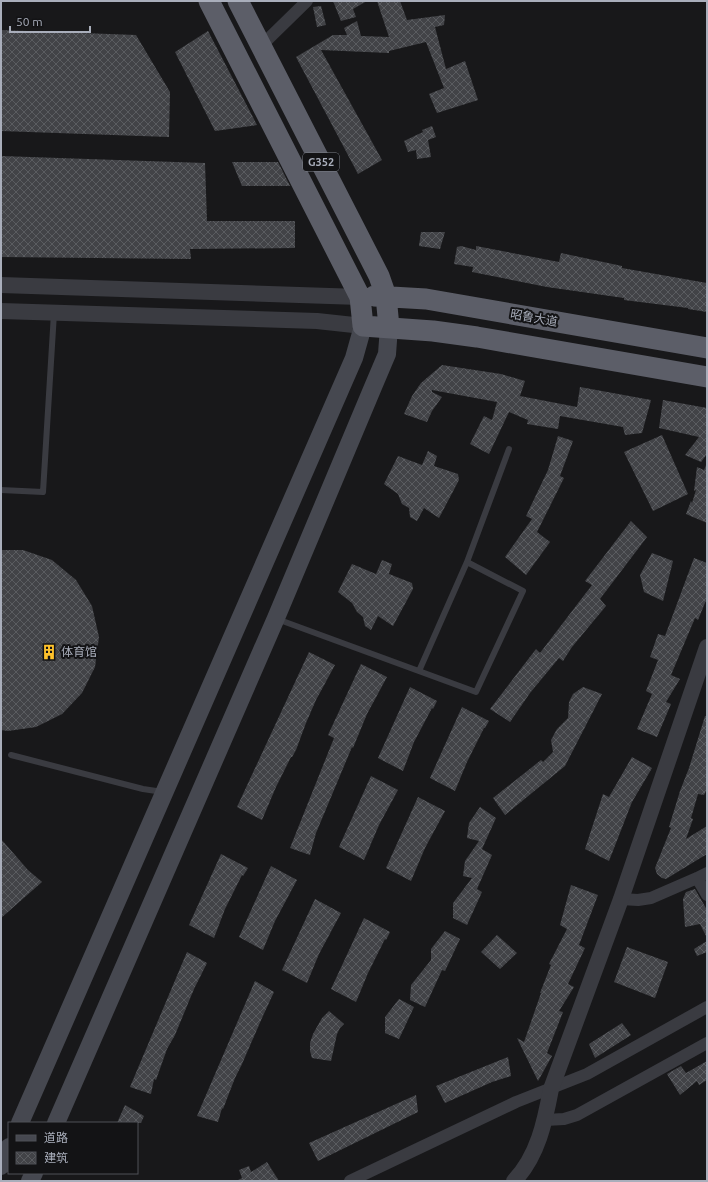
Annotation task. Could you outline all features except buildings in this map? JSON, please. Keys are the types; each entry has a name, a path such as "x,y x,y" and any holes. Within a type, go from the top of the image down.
{"highway":[{"name":"G352","path":"209,1 360,297 363,326"},
{"name":"G352","path":"238,1 372,261 386,296 389,327"},
{"name":"昭鲁大道","path":"360,297 386,296 426,299 707,348"},
{"path":"363,326 433,330 707,377"}],"main road":[{"path":"20,1122 350,365 363,326"},
{"path":"56,1122 276,618 386,354 389,327"},
{"path":"1,1166 8,1150"}],"street":[{"path":"261,46 307,1"},
{"path":"1,285 360,297"},
{"path":"1,311 317,321 363,326"},
{"path":"514,1181 529,1162 545,1120 551,1089 621,899 707,647"},
{"path":"621,899 638,900 651,898 702,875 707,895"},
{"path":"350,1181 516,1102 587,1074 707,1007"},
{"path":"545,1120 564,1119 577,1115 707,1042"}],"lane":[{"path":"1,490 43,492 54,313"},
{"path":"419,671 468,562 509,449"},
{"path":"276,618 476,692 523,592 468,562"},
{"path":"11,754 143,789 164,792"}],"place":[{"name":"体育馆","path":"49,652"}]}
